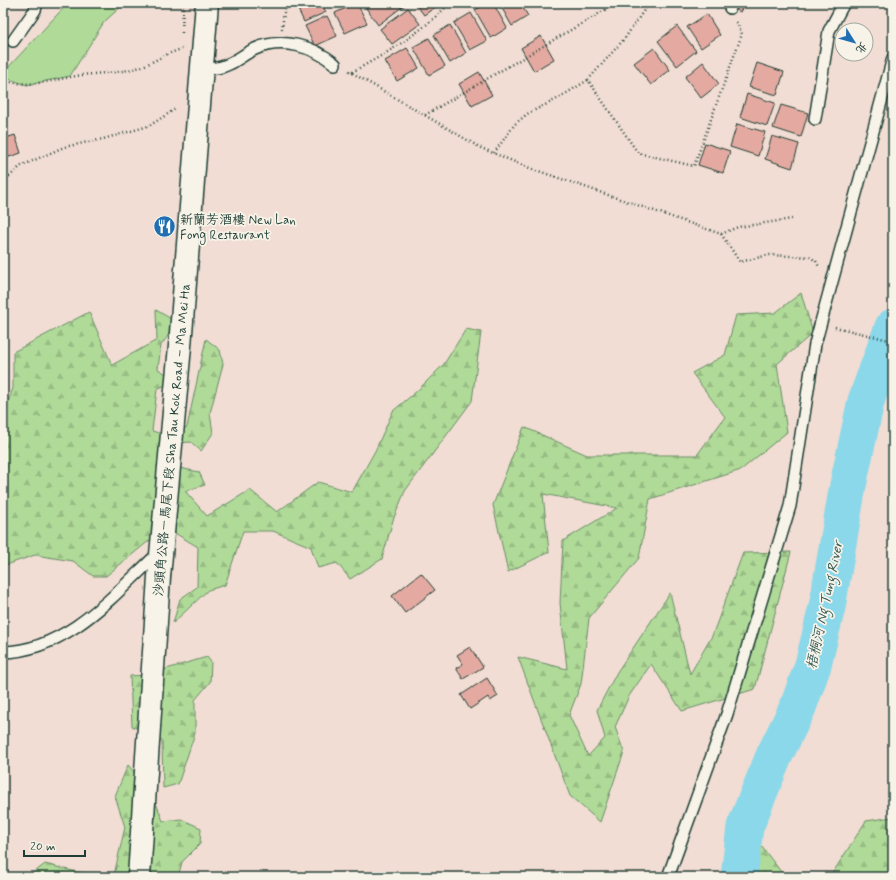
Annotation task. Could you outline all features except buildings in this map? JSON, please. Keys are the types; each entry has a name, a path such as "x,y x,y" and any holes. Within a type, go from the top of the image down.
{"main road":[{"name":"沙頭角公路－馬尾下段 Sha Tau Kok Road – Ma Mei Ha","path":"138,877 162,550 180,346 206,3"}],"lane":[{"path":"13,41 35,10 37,3"},
{"path":"815,119 829,31 844,3"},
{"path":"201,67 217,68 256,48 280,43 311,48 323,54 335,64"},
{"path":"668,877 727,714 790,506 815,344 893,58"},
{"path":"3,652 21,652 51,641 85,620 162,550"}],"path":[{"path":"280,43 284,13 288,3"},
{"path":"352,72 384,55 412,37 450,3"},
{"path":"425,115 617,3"},
{"path":"494,153 515,124 526,114 557,99 588,80 625,38 649,3"},
{"path":"588,80 638,153 694,166 742,34 731,5"},
{"path":"3,80 16,84 33,84 82,75 113,73 138,67 166,53 182,49"},
{"path":"335,64 352,72 481,148 540,171 721,234 740,262 769,255 810,257 816,261 821,278 831,284"},
{"path":"3,182 22,166 64,147 103,139 149,126 183,104"},
{"path":"721,234 738,227 792,219"},
{"path":"821,323 893,342"}],"green space":[{"path":"68,3 125,3 104,22 70,76 27,85 3,77 3,73"},
{"path":"801,293 813,333 777,364 787,432 741,470 650,499 639,558 589,618 581,684 569,715 588,756 605,738 597,710 617,672 670,593 690,674 712,636 743,553 791,552 755,689 682,711 651,664 629,696 615,727 624,752 600,822 570,796 518,657 567,669 560,603 563,541 617,508 543,494 549,552 508,572 493,505 524,427 587,455 697,455 725,417 692,373 725,355 736,315 775,313"},
{"path":"156,310 178,323 161,345 158,369 176,380 157,389 152,431 166,435 187,427 206,339 220,350 223,364 210,413 213,433 201,451 191,442 162,444 160,464 199,472 205,485 185,491 207,516 250,490 277,512 318,482 352,492 375,451 393,411 417,391 444,364 466,329 481,332 472,401 405,491 393,520 382,559 350,579 337,563 318,568 311,547 273,531 243,531 225,585 208,590 173,623 180,599 197,587 198,547 163,526 157,544 150,540 106,576 93,576 73,561 35,555 3,566 3,416 13,388 13,352 89,312 112,365 157,340"},
{"path":"207,657 211,662 210,682 195,700 195,733 178,784 163,788 162,740 132,726 130,676 146,675"},
{"path":"128,765 152,793 163,821 181,819 201,828 200,844 182,862 178,877 28,877 45,864 77,872 114,875 125,827 115,796"},
{"path":"893,817 893,877 830,877 866,821"},
{"path":"761,846 785,877 745,877"}],"waterway":[{"name":"梧桐河 Ng Tung River","path":"739,877 745,827 774,756 798,707 813,665 827,607 848,485 866,401 893,327"}],"place":[{"name":"新蘭芳酒樓 New Lan Fong Restaurant","path":"164,226"}]}
